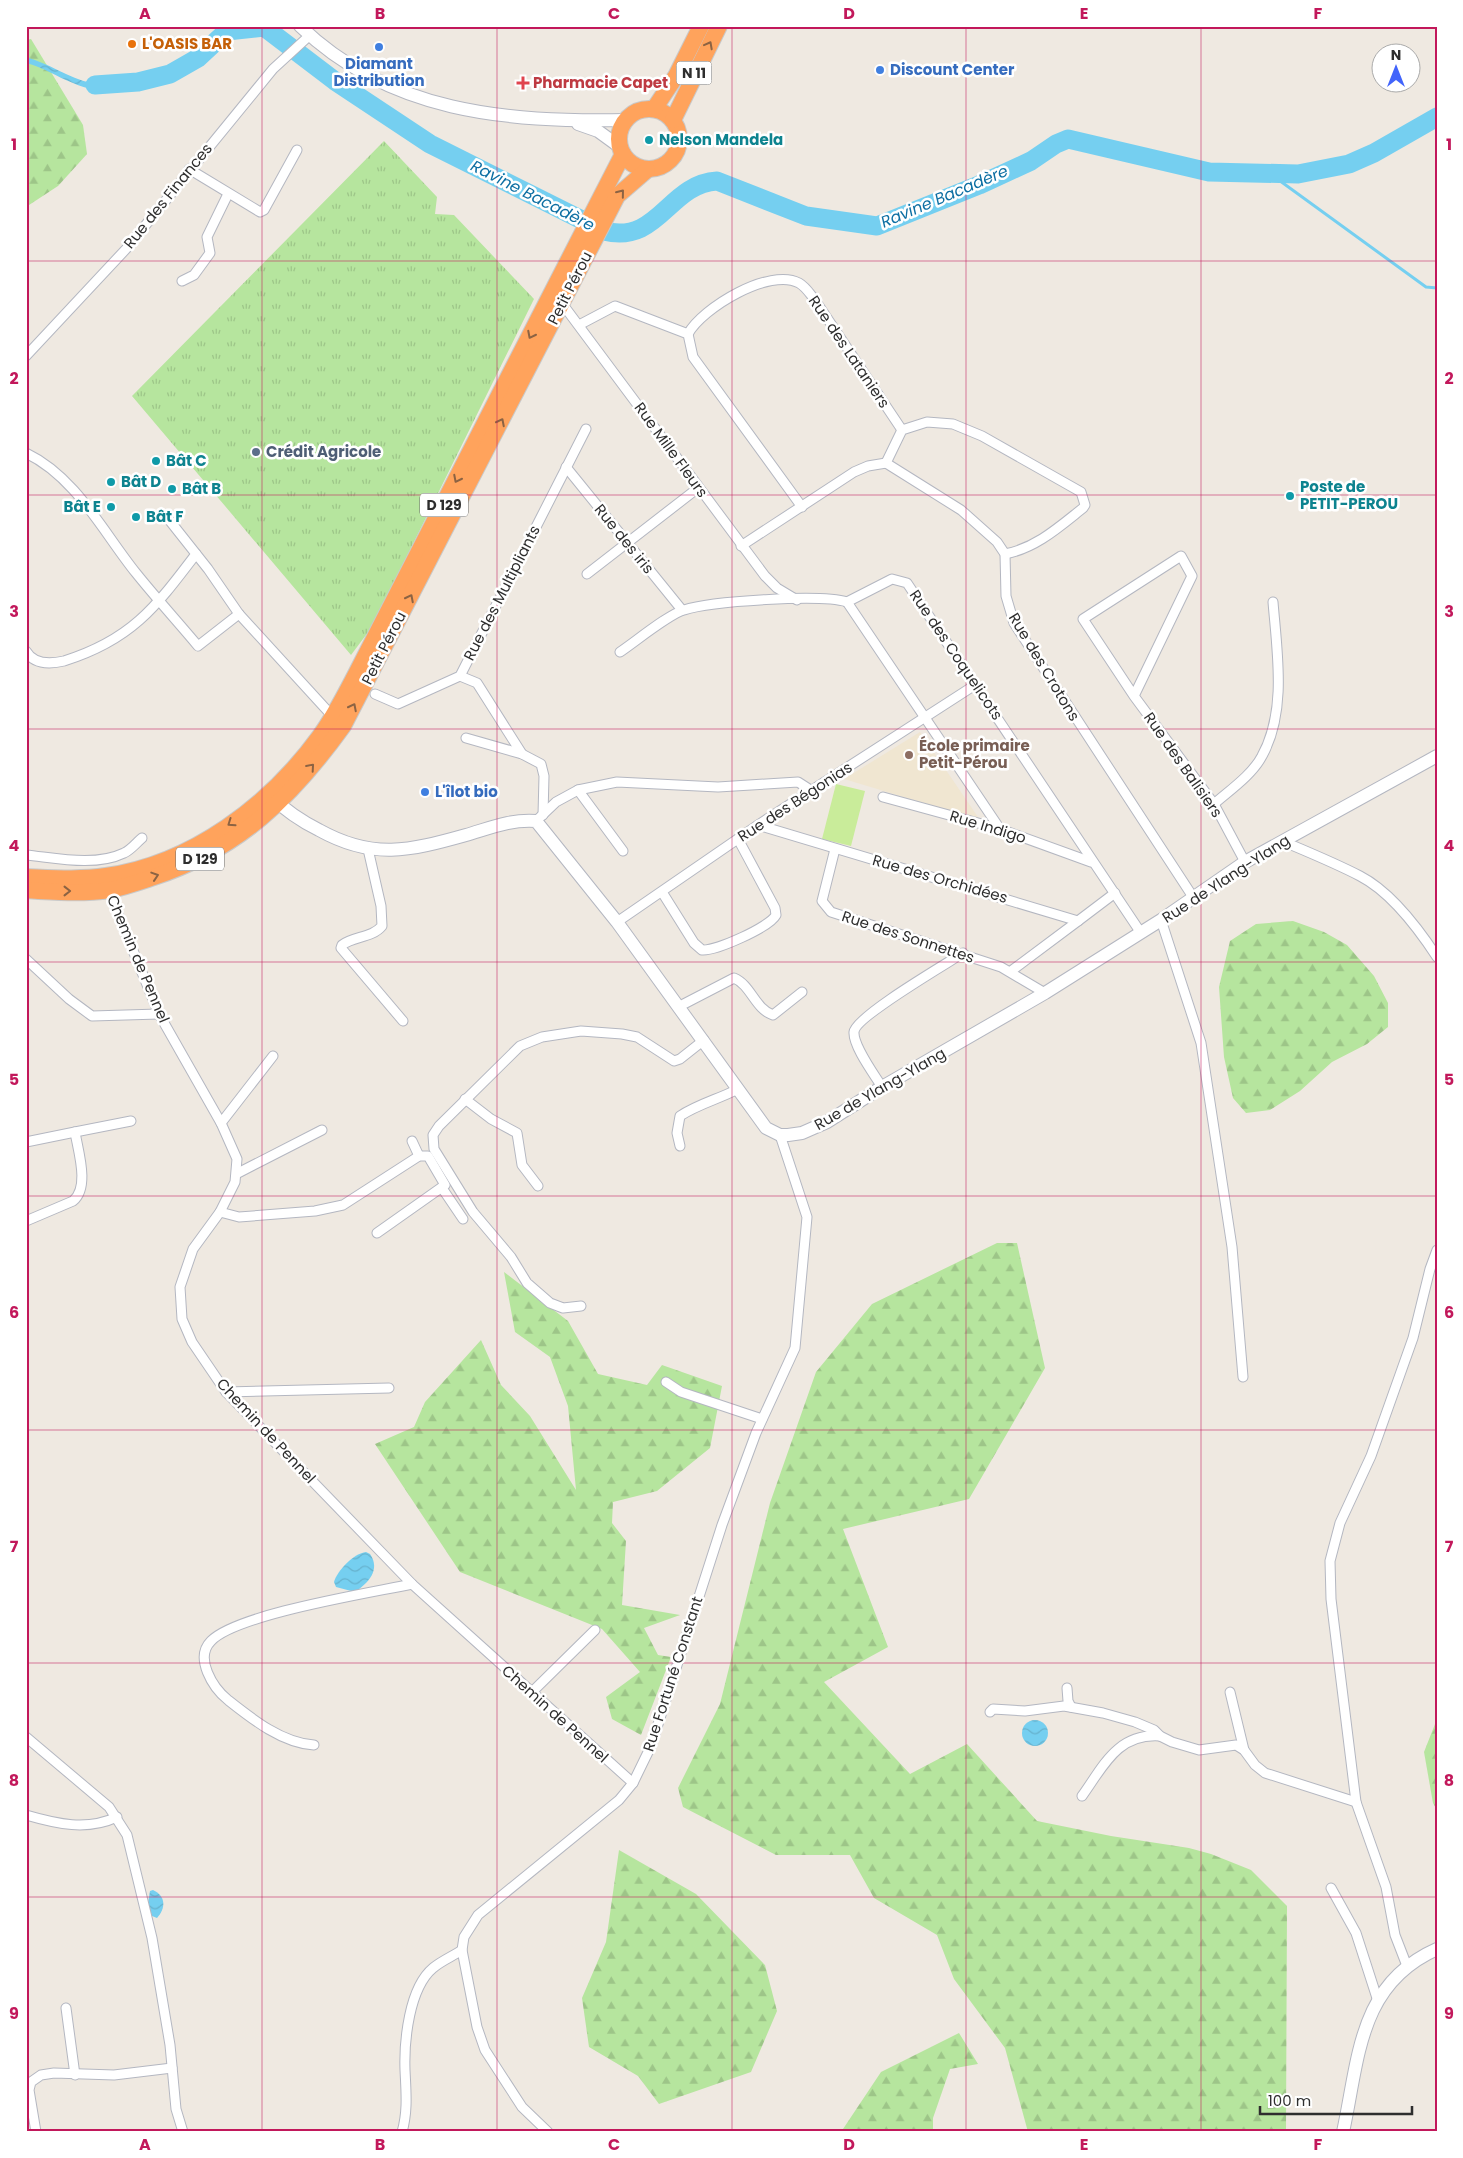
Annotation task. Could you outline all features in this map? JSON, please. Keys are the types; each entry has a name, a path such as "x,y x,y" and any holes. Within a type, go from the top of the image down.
{"highway":[{"name":"N 11","path":"654,109 676,76 701,26"},
{"name":"N 11","path":"673,120 719,26"},
{"path":"625,120 638,111 654,109 664,113 673,120"},
{"name":"D 129","path":"621,150 619,133 625,120"},
{"name":"D 129","path":"647,170 662,167 668,163 678,150 679,134 673,120"},
{"path":"621,150 633,165 647,170"},
{"name":"Petit Pérou","path":"26,890 107,883 192,848 246,812 274,798 304,756 338,722 594,226 621,150"},
{"name":"Petit Pérou","path":"594,226 617,196 647,170"},
{"name":"Petit Pérou","path":"26,877 107,883"}],"street":[{"path":"300,26 304,40 336,56 370,77 407,95 457,109 564,120 625,120"},
{"name":"Rue des Finances","path":"26,356 126,249 189,169 287,54 304,40"},
{"path":"564,120 598,131 621,150"},
{"path":"189,169 228,194 262,212 297,150"},
{"path":"182,281 194,275 210,253 207,237 228,194"},
{"name":"Rue des Lataniers","path":"688,334 709,312 760,282 780,280 798,282 815,300 902,430"},
{"name":"Rue Mille Fleurs","path":"558,297 741,546 770,582 797,600"},
{"path":"579,325 615,306 688,334 692,357 802,507"},
{"path":"741,546 854,472 868,466 886,463 961,510 989,532 1005,554 1022,550 1040,541 1085,505 1080,492 982,436 953,424 928,422 902,430 886,463"},
{"name":"Rue des Multipliants","path":"376,694 398,704 460,676 586,429"},
{"path":"26,453 45,463 65,481 160,602 198,646 239,614"},
{"name":"Rue des iris","path":"566,467 682,610"},
{"path":"587,574 698,488"},
{"path":"166,516 239,614 338,722"},
{"path":"26,651 36,661 52,664 73,658 117,639 160,602 196,554"},
{"name":"Rue des Crotons","path":"1005,554 1006,596 1014,623 1193,897"},
{"name":"Rue des Balisiers","path":"1134,696 1192,576 1181,556 1083,619 1134,696 1214,804 1245,862"},
{"name":"Rue des Coquelicots","path":"847,602 892,579 902,580 907,583 1006,728 1091,862 1115,893 1141,933"},
{"path":"620,652 682,610 707,604 824,598 847,602 924,719 1000,829"},
{"path":"1214,804 1246,776 1262,757 1276,721 1277,651 1273,602"},
{"path":"460,676 477,683 522,754"},
{"name":"Rue des Bégonias","path":"617,922 758,824 975,685"},
{"path":"466,738 522,754 535,760 544,771 540,818 704,1040 766,1128 780,1135"},
{"name":"Rue de Ylang-Ylang","path":"780,1135 813,1129 1045,993 1161,920 1245,862 1437,756"},
{"path":"274,798 296,818 335,839 368,849 395,851 421,848 511,821 540,818 556,802 578,790 617,782 718,788 784,781 798,782 812,791"},
{"path":"578,790 624,851"},
{"name":"Rue Indigo","path":"883,797 1000,829 1091,862"},
{"name":"Rue des Orchidées","path":"758,824 834,849 1078,921"},
{"path":"26,854 74,860 98,859 127,852 142,838"},
{"path":"662,892 694,942 702,950 717,948 774,920 776,915 775,908 738,839"},
{"path":"1282,841 1362,876 1385,894 1422,934 1437,956"},
{"path":"368,849 381,906 382,926 371,934 347,941 341,948 403,1021"},
{"name":"Rue des Sonnettes","path":"834,849 822,901 831,912 963,953 1011,972 1045,993"},
{"name":"Chemin de Pennel","path":"107,883 159,1014 236,1152 238,1172 220,1212 193,1250 180,1287 182,1319 192,1342 226,1392 412,1584 633,1783"},
{"path":"1011,972 1115,893"},
{"path":"1161,920 1201,1043 1232,1248 1243,1377"},
{"path":"882,1087 859,1049 854,1033 855,1027 869,1013 963,953"},
{"path":"26,959 69,999 92,1016 159,1014"},
{"path":"678,1007 734,978 742,982 765,1011 773,1015 802,992"},
{"path":"582,1306 562,1308 550,1303 527,1283 511,1257 473,1212 434,1149 433,1135 520,1046 542,1037 581,1031 629,1035 637,1037 674,1061 680,1059 704,1040"},
{"path":"221,1123 273,1056"},
{"path":"680,1146 677,1134 680,1116 691,1109 717,1101 738,1089"},
{"path":"466,1100 492,1119 517,1133 522,1165 538,1186"},
{"path":"26,1142 131,1121"},
{"path":"238,1172 322,1130"},
{"path":"26,1221 79,1196 82,1184 75,1132"},
{"name":"Rue Fortuné Constant","path":"548,2132 522,2107 485,2050 471,2002 462,1950 464,1937 478,1915 604,1815 619,1800 633,1783 651,1746 722,1525 762,1419 795,1348 807,1226 805,1208 780,1135"},
{"path":"412,1141 419,1156"},
{"path":"220,1212 239,1216 315,1211 344,1205 419,1156 428,1156 445,1183 442,1188 377,1233"},
{"path":"442,1188 463,1219"},
{"path":"1407,1966 1395,1935 1386,1887 1356,1802 1331,1599 1330,1562 1340,1523 1371,1456 1413,1338 1430,1269 1437,1250"},
{"path":"666,1382 681,1392 762,1419"},
{"path":"226,1392 389,1388"},
{"path":"314,1746 295,1742 253,1720 221,1694 211,1680 204,1654 210,1642 218,1634 236,1626 267,1617 412,1584"},
{"path":"531,1692 595,1630"},
{"path":"1067,1688 1068,1702 1071,1707"},
{"path":"1230,1692 1244,1750"},
{"path":"990,1712 1002,1709 1026,1711 1071,1707 1135,1722 1154,1730 1160,1736"},
{"path":"1082,1796 1104,1763 1116,1749 1145,1736 1160,1736 1199,1750 1236,1745 1244,1750 1255,1765 1266,1773 1356,1802"},
{"path":"26,1737 88,1787 117,1817 127,1835 152,1938 172,2068 176,2109 183,2132"},
{"path":"26,1815 55,1823 88,1826 103,1824 117,1817"},
{"path":"1331,1888 1356,1933 1377,1998"},
{"path":"1343,2132 1361,2040 1377,1998 1407,1966 1437,1949"},
{"path":"402,2132 407,2110 405,2050 415,1996 433,1968 462,1950"},
{"path":"66,2008 75,2075"},
{"path":"36,2132 29,2094 32,2082 41,2074 114,2075 172,2068"}],"shaded area":[{"name":"École primaire Petit-Pérou","path":"920,732 980,820 844,779"}],"green space":[{"path":"31,39 83,125 87,154 58,186 26,207 26,40"},
{"path":"384,141 437,197 435,214 454,215 534,299 372,627 351,655 132,396"},
{"path":"836,784 865,791 851,846 822,839"},
{"path":"1293,921 1324,932 1347,945 1374,976 1388,1003 1388,1027 1367,1044 1332,1062 1300,1091 1270,1110 1246,1113 1233,1098 1224,1057 1219,987 1230,941 1256,924"},
{"path":"997,1243 1017,1243 1045,1368 969,1499 843,1529 888,1647 824,1682 910,1774 967,1744 1037,1821 1111,1836 1189,1848 1211,1854 1251,1870 1287,1906 1286,2132 1028,2132 1005,2048 954,1979 937,1935 874,1898 850,1855 776,1855 683,1807 678,1788 720,1704 770,1503 816,1372 872,1304"},
{"path":"504,1272 568,1321 598,1374 647,1385 662,1365 722,1386 710,1448 657,1491 613,1502 612,1523 626,1541 622,1605 680,1615 644,1628 658,1655 671,1657 641,1735 612,1719 606,1697 640,1672 602,1629 460,1572 375,1444 414,1427 425,1402 481,1340 501,1385 530,1416 576,1490 568,1406 550,1357 515,1332"},
{"path":"1437,1719 1437,1810 1433,1803 1424,1752"},
{"path":"619,1850 696,1894 765,1965 777,2011 751,2072 659,2104 638,2076 589,2047 582,1998 606,1942"},
{"path":"959,2033 978,2064 950,2069 933,2118 933,2132 841,2132 881,2072"}],"water":[{"path":"26,57 83,81 112,85 150,79 171,70 179,64 184,70 144,88 116,92 102,91 73,83 26,63"},
{"path":"366,1552 370,1554 373,1560 374,1571 372,1576 355,1592 336,1587 334,1582 342,1568 351,1559"},
{"path":"1035,1720 1044,1724 1048,1733 1044,1742 1035,1746 1026,1742 1022,1733 1026,1724"},
{"path":"153,1890 160,1896 163,1902 162,1910 157,1918 152,1916 148,1903 150,1891"}],"waterway":[{"name":"Ravine Bacadère","path":"95,85 138,82 170,74 198,58 227,31 264,27 335,81 430,144 604,231 623,233 638,230 651,222 686,192 700,185 717,181 806,216 877,226 979,185 1031,161 1056,144 1068,139 1209,172 1298,174 1349,164 1374,153 1437,117"},
{"path":"1269,173 1426,287 1437,288"}],"place":[{"name":"L'OASIS BAR","path":"132,44"},
{"name":"Diamant Distribution","path":"379,47"},
{"name":"Discount Center","path":"880,70"},
{"name":"Pharmacie Capet","path":"523,83"},
{"name":"Nelson Mandela","path":"649,140"},
{"name":"Crédit Agricole","path":"256,452"},
{"name":"Bât C","path":"156,461"},
{"name":"Bât D","path":"111,482"},
{"name":"Bât B","path":"172,489"},
{"name":"Poste de PETIT-PEROU","path":"1290,496"},
{"name":"Bât E","path":"111,507"},
{"name":"Bât F","path":"136,517"},
{"name":"École primaire Petit-Pérou","path":"909,755"},
{"name":"L'îlot bio","path":"425,792"}]}
